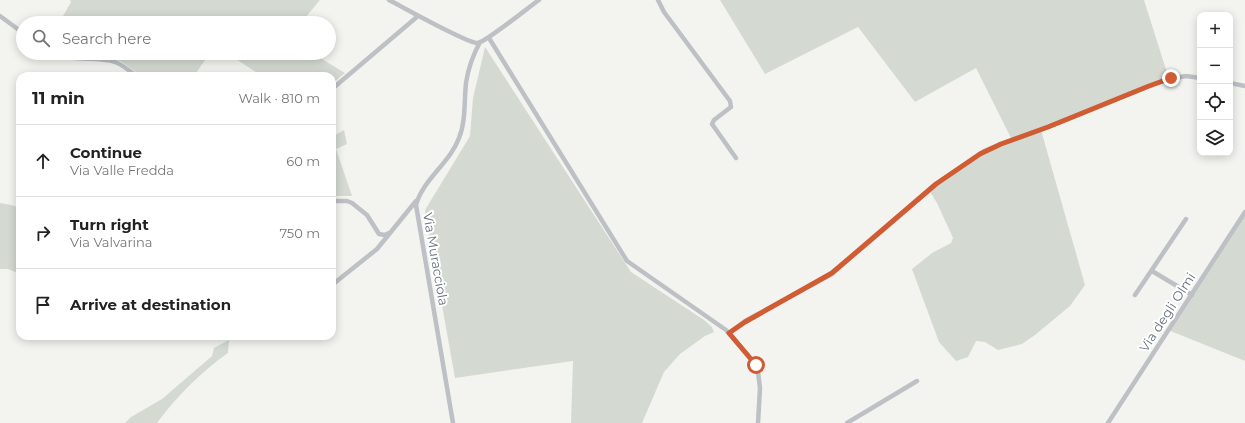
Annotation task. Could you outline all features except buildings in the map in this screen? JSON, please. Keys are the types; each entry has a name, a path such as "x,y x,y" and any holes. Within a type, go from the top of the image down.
{"street":[{"path":"390,0 418,16 472,42 480,42 489,38 539,0"},
{"path":"658,0 664,12 730,101 730,107 713,121 712,125 736,158"},
{"path":"0,16 16,28"},
{"path":"336,86 418,16"},
{"path":"489,38 627,261 729,333 755,364 758,370 760,391 758,423"},
{"name":"Via Muracciola","path":"453,423 416,210 417,199 423,188 459,140 467,77 471,62 480,42"},
{"path":"95,60 116,62 130,72"},
{"path":"729,333 745,322 832,273 936,184 982,152 1149,86 1170,79 1186,76 1197,78"},
{"path":"1233,84 1245,86"},
{"path":"336,282 377,249 417,199"},
{"path":"336,200 352,203 367,216 379,234 384,235 389,233"},
{"name":"Via degli Olmi","path":"1108,423 1245,212"},
{"path":"1135,295 1186,219"},
{"path":"1152,271 1192,294"},
{"path":"847,423 918,381"}],"shaded area":[{"path":"70,0 320,0 307,16 63,16 71,2"},
{"path":"720,0 1144,0 1169,79 1041,130 1085,285 1070,306 1022,344 998,350 985,342 976,341 968,357 956,361 939,342 912,269 932,253 951,243 953,238 937,203 929,190 980,154 1012,140 976,68 915,102 858,27 765,74"},
{"path":"485,47 631,272 704,320 712,327 714,332 705,336 680,354 664,372 642,423 571,423 573,361 455,378 425,210 470,136 473,98"},
{"path":"117,60 205,60 197,72 136,72"},
{"path":"238,60 324,60 345,73 336,81 336,72 256,72"},
{"path":"344,130 347,144 336,149 336,135"},
{"path":"336,149 352,196 336,196"},
{"path":"0,203 16,207 16,272 8,269 0,269"},
{"path":"1245,212 1245,361 1168,330"},
{"path":"229,340 228,353 208,368 190,385 157,423 125,423 131,417 162,399 212,356 214,348"}],"route":[{"path":"756,365 734,337 729,333 738,326 832,273 946,176 994,146 1028,135 1171,78"}]}
